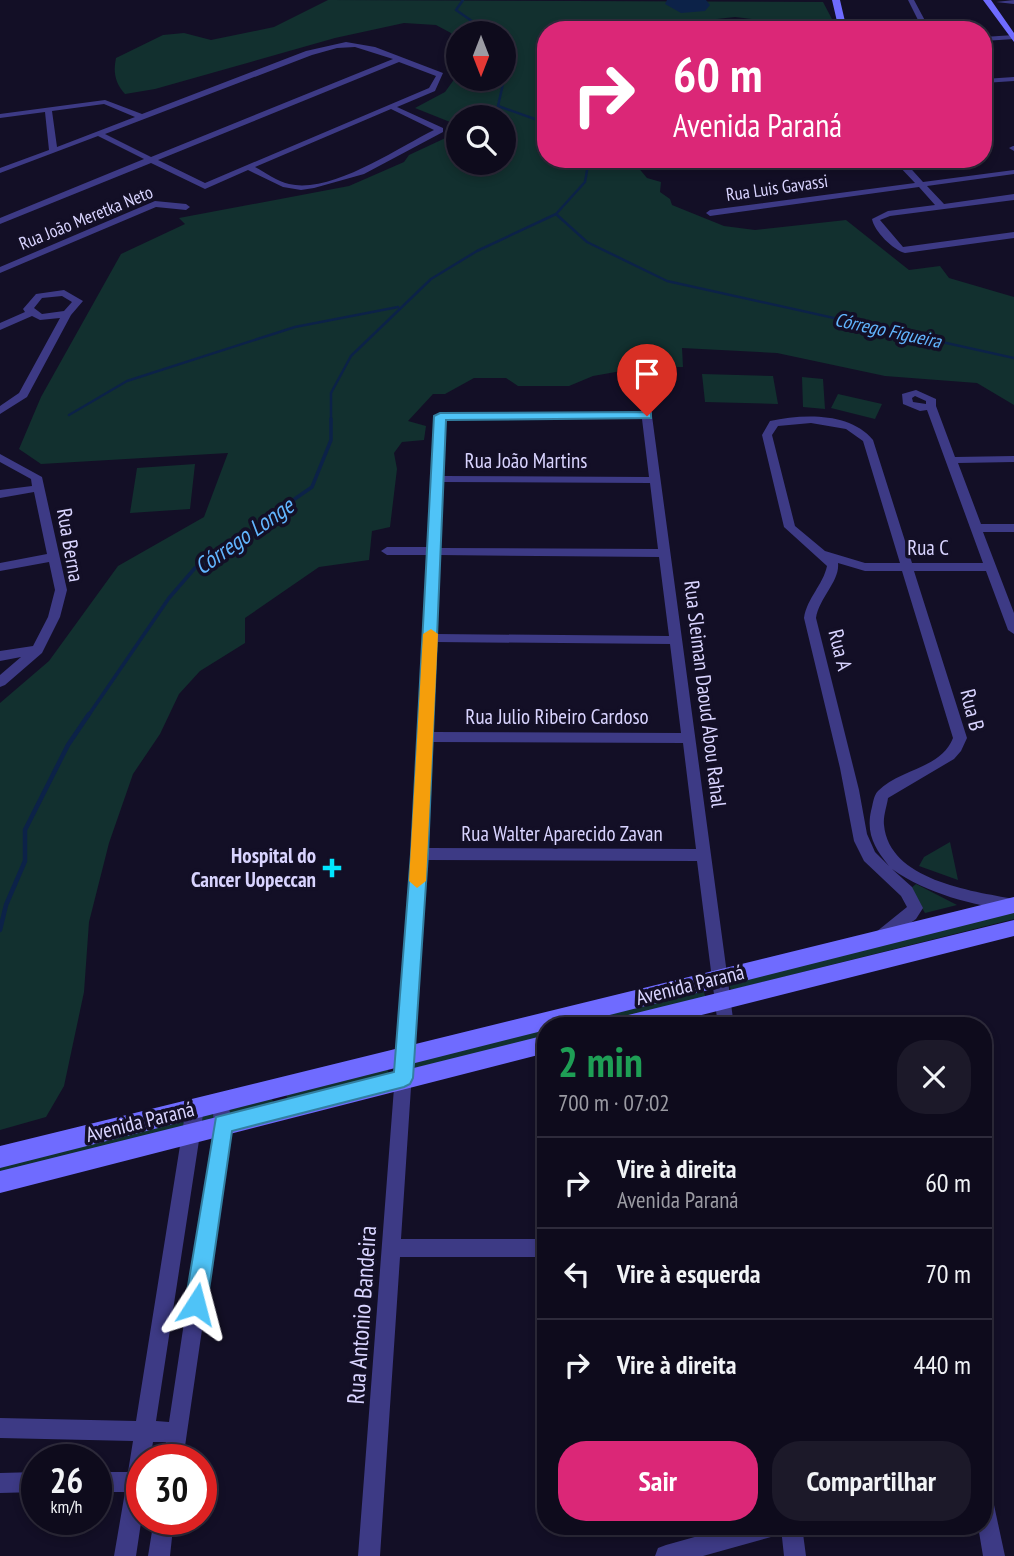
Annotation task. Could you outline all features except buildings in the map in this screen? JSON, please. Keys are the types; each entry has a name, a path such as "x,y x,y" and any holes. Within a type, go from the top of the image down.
{"main road":[{"path":"836,0 841,21"},
{"path":"986,0 1014,38"},
{"path":"998,1 1012,20"},
{"path":"999,17 1012,20"},
{"name":"Avenida Paraná","path":"581,1017 719,978 1014,905"},
{"name":"Avenida Paraná","path":"657,1017 1014,929"},
{"name":"Avenida Paraná","path":"0,1157 221,1102 278,1098 404,1067 537,1029"},
{"name":"Avenida Paraná","path":"404,1067 537,1045"},
{"name":"Avenida Paraná","path":"0,1182 223,1124 278,1098"}],"street":[{"path":"911,0 922,21"},
{"path":"998,1 1014,2"},
{"path":"992,39 1014,38"},
{"path":"0,172 309,53 345,43 355,43 440,75 432,89 205,186 99,134"},
{"path":"0,221 399,59"},
{"path":"992,80 1014,79"},
{"path":"0,116 105,102 142,117"},
{"path":"250,168 293,187 345,179 389,160 394,153 440,130 392,107"},
{"path":"48,109 53,151"},
{"path":"906,168 941,206"},
{"name":"Rua Luis Gavassi","path":"710,213 1014,172"},
{"path":"1014,197 888,214 876,219 876,223 900,249 905,250 1014,234"},
{"name":"Rua João Meretka Neto","path":"0,270 155,204 186,207"},
{"path":"0,411 23,395 67,314 78,302 64,293 47,294 33,300 28,309 30,313"},
{"path":"0,327 30,313 46,318 67,314"},
{"path":"929,410 951,460 1013,623"},
{"name":"Rua Sleiman Daoud Abou Rahal","path":"440,416 647,416 725,1017"},
{"name":"Rua Antonio Bandeira","path":"369,1556 419,854 440,416"},
{"name":"Rua B","path":"821,553 790,527 767,435 774,423 834,423 855,429 868,440 958,728 960,746 947,758 888,790 879,804"},
{"name":"Rua Berna","path":"0,457 36,477 61,590 54,617 37,650 0,682"},
{"path":"951,460 1014,460"},
{"name":"Rua João Martins","path":"439,480 654,480"},
{"path":"0,494 40,488"},
{"path":"976,528 1014,528"},
{"path":"387,551 666,553"},
{"path":"821,553 833,565 827,582"},
{"name":"Rua C","path":"821,553 865,567 991,567"},
{"path":"0,567 54,557"},
{"name":"Rua C","path":"827,582 865,567"},
{"name":"Rua A","path":"827,582 813,598 810,618 864,847 883,873 906,891"},
{"path":"430,639 677,640"},
{"path":"0,656 37,650"},
{"name":"Rua Julio Ribeiro Cardoso","path":"424,737 690,738"},
{"path":"853,793 879,804 876,823 880,844 891,860 919,879 955,895 1014,905"},
{"name":"Rua Walter Aparecido Zavan","path":"419,854 705,855"},
{"path":"879,939 915,908 913,899 906,891 919,879"},
{"path":"175,1444 223,1124 221,1102"},
{"path":"145,1444 194,1132 195,1108"},
{"path":"392,1248 537,1248"},
{"path":"0,1429 177,1432"},
{"path":"0,1483 21,1482"},
{"path":"125,1556 129,1535"},
{"path":"159,1556 162,1535"},
{"path":"666,1556 740,1535"},
{"path":"792,1535 795,1556"},
{"path":"990,1535 994,1556"}],"green space":[{"path":"328,0 823,2 833,21 767,21 735,17 698,21 537,21 537,168 639,168 647,178 661,182 660,192 670,199 672,205 724,226 755,230 846,220 909,270 940,266 949,278 1014,297 1014,405 977,383 885,376 777,353 682,348 683,367 644,367 593,376 569,386 518,386 506,378 474,378 445,394 433,394 408,421 426,426 424,440 402,442 394,453 397,469 390,527 372,531 369,560 319,567 245,618 245,643 200,671 179,694 160,734 133,774 109,843 89,922 84,992 64,1086 46,1117 0,1130 0,703 49,661 118,566 204,517 228,453 41,464 19,449 41,397 121,254 185,224 179,218 349,186 404,162 409,155 446,138 446,175 516,175 516,105 446,105 446,120 415,108 446,91 516,91 516,21 446,21 446,30 436,25 404,23 335,38 155,89 125,94 115,73 116,58 163,35 184,33 211,40 274,27"},
{"path":"702,374 773,376 778,404 705,402"},
{"path":"802,377 823,379 825,409 803,407"},
{"path":"838,394 882,404 875,419 831,408"},
{"path":"195,464 190,509 130,513 137,468"},
{"path":"950,842 958,880 919,866 924,857"},
{"path":"916,884 957,905 925,913 910,889"},
{"path":"1014,911 1014,919 731,990 728,983"},
{"path":"703,990 706,998 626,1017 594,1017"},
{"path":"537,1030 537,1039 415,1068 414,1060"},
{"path":"387,1067 389,1075 287,1099 286,1092"},
{"path":"271,1096 274,1104 0,1173 0,1164"}],"water":[{"path":"667,0 706,0 710,5 705,11 681,13 665,4"}],"waterway":[{"path":"463,0 456,10 472,21"},
{"path":"501,91 498,106 537,120"},
{"path":"556,214 585,182 587,168"},
{"name":"Córrego Longe","path":"88,716 169,598 195,568 213,562 236,540 270,523 286,505 312,487 331,440 331,393 351,356 431,279 477,251 556,214"},
{"name":"Córrego Figueira","path":"556,214 587,242 667,281 1014,358"},
{"path":"69,415 127,381 295,327 398,307"},
{"name":"Córrego Longe","path":"0,930 6,905 25,861 25,830 68,745 89,714"}],"slow traffic":[{"path":"417,881 431,634"}],"place":[{"name":"Hospital do Cancer Uopeccan","path":"332,868"}],"route":[{"path":"196,1304 223,1124 404,1078 419,854 440,416 647,416"}]}
